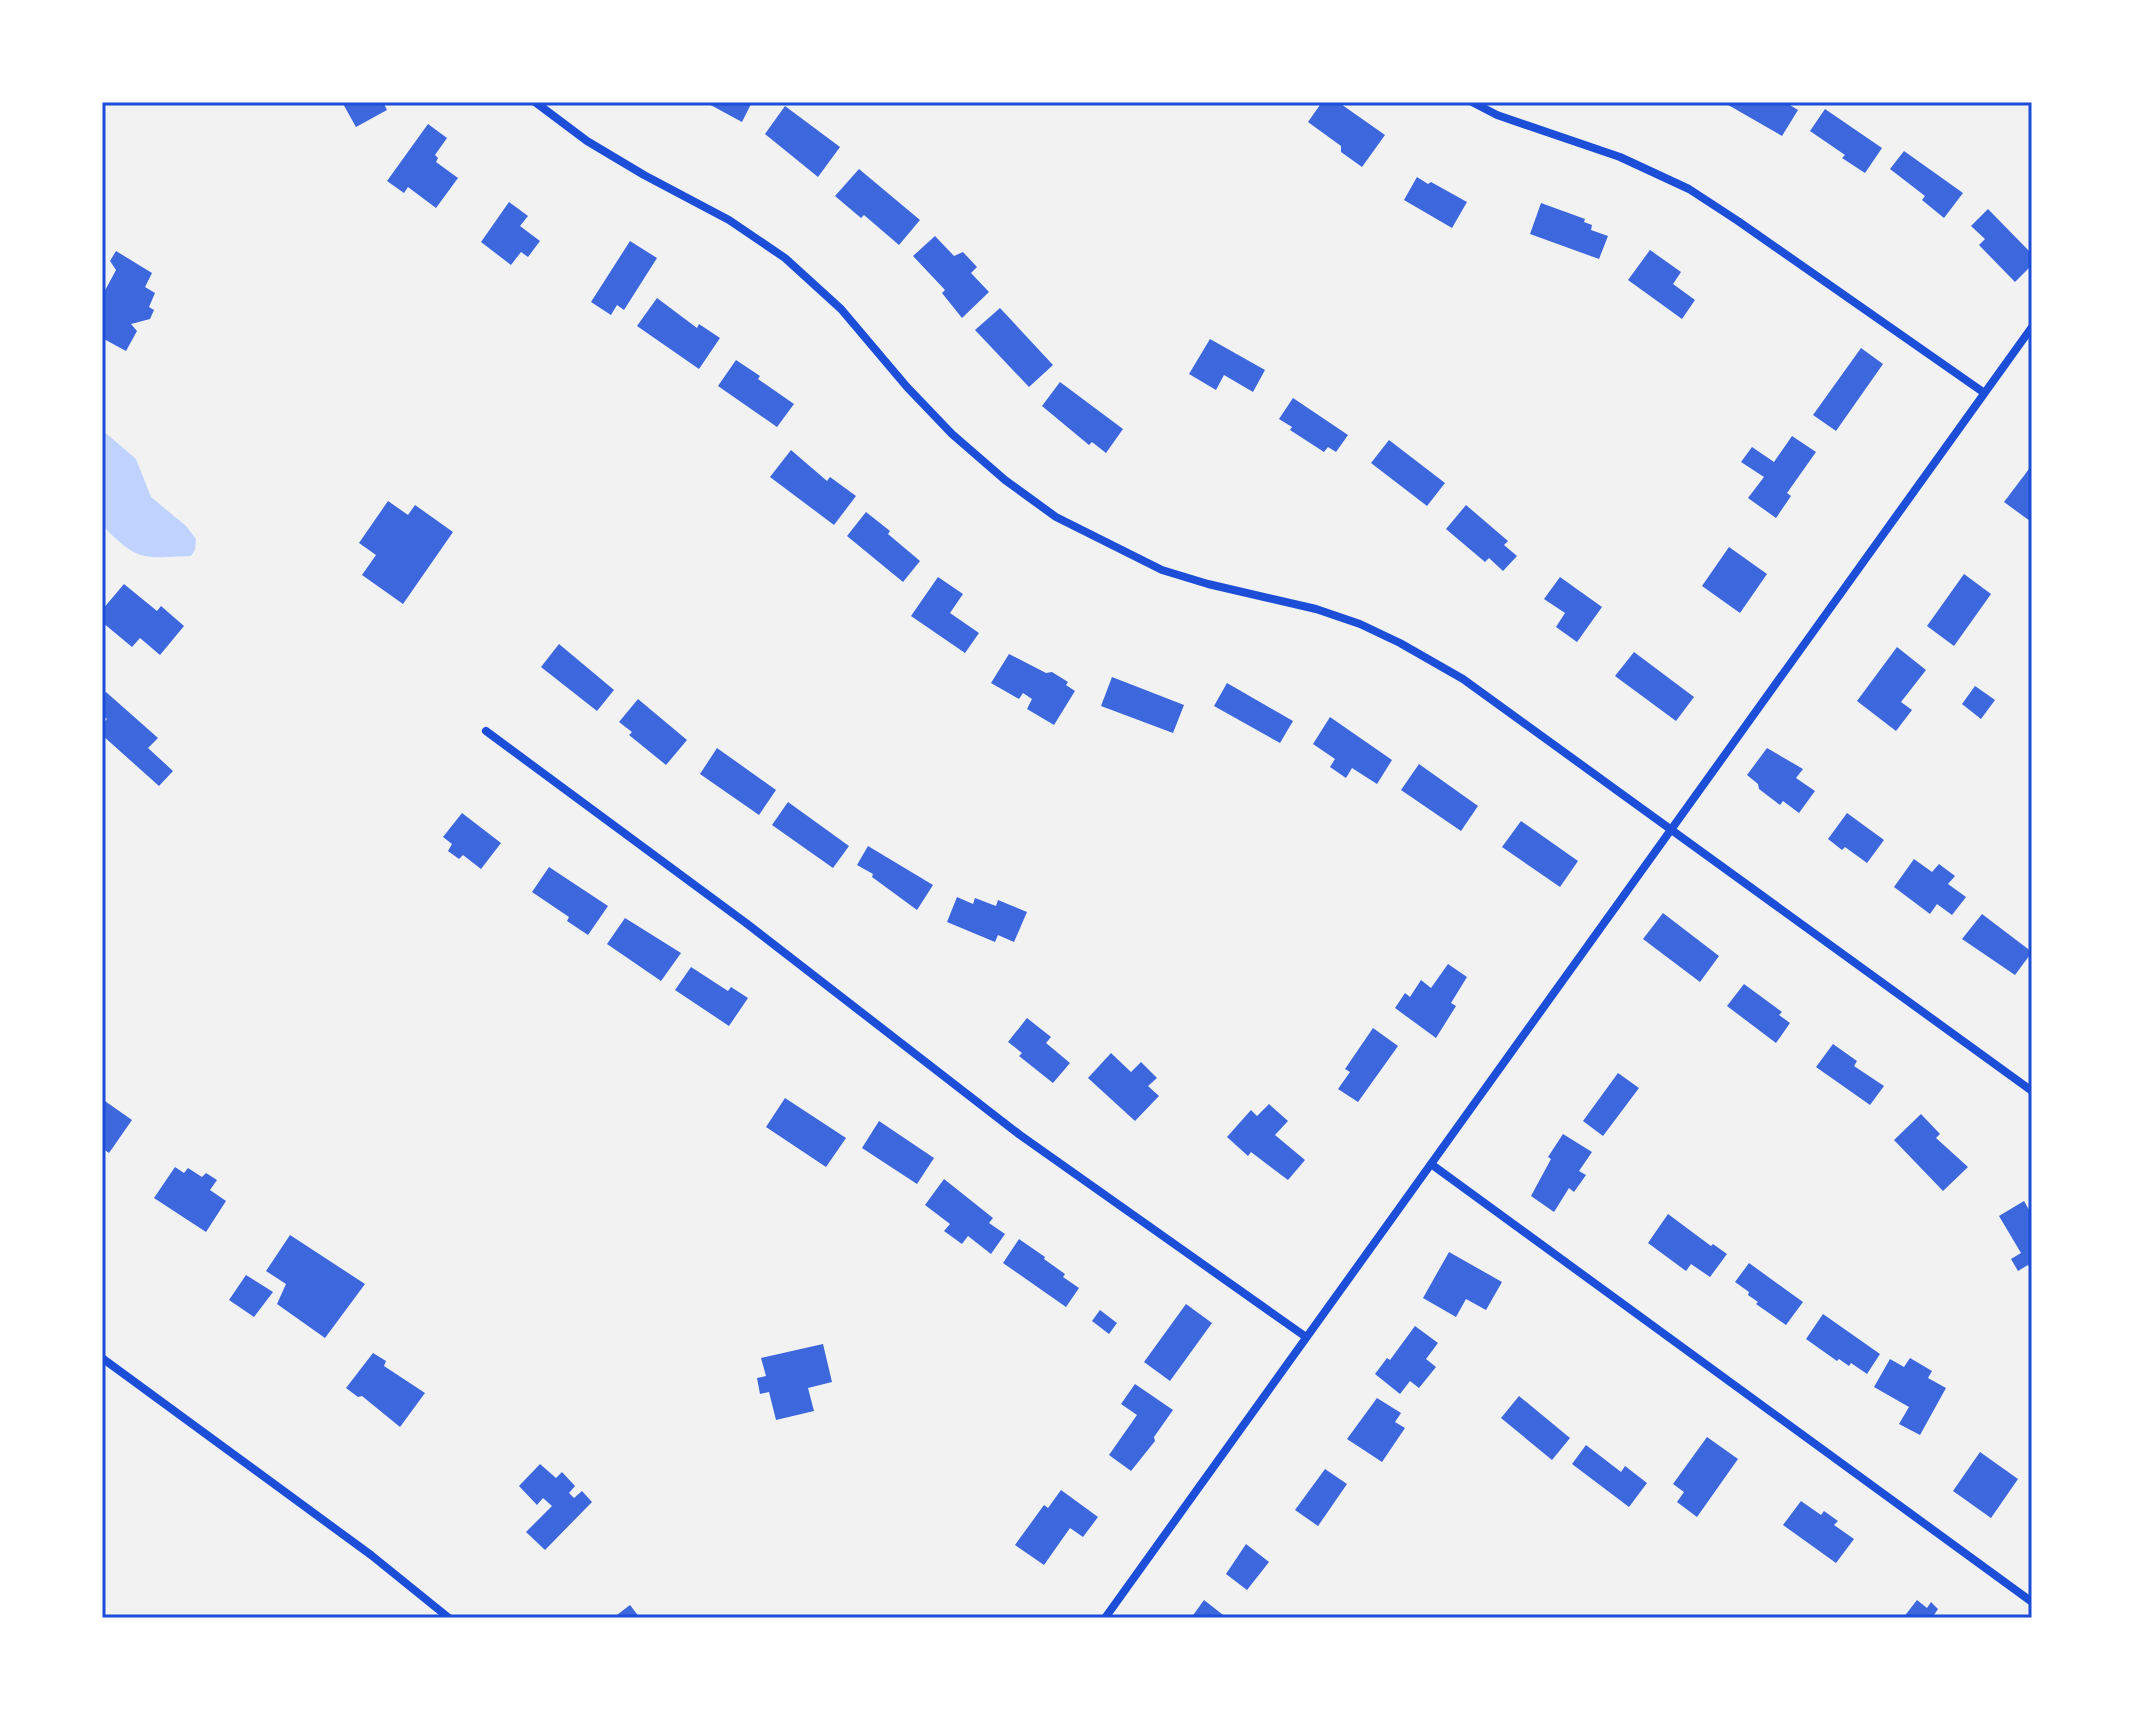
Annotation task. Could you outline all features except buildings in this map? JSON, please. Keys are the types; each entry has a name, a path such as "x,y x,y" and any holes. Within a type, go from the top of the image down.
{"street":[{"path":"535,102 587,141 729,220 785,258 841,309 907,387 952,434 1005,480 1056,517 1162,570 1316,609 1400,643 1463,679 2032,1091"},
{"path":"1472,102 1497,115 1620,157 1689,189 1983,392"},
{"path":"1105,1618 2032,327"},
{"path":"486,731 746,923 1020,1135 1306,1337"},
{"path":"1431,1164 2032,1602"},
{"path":"102,1358 371,1555 449,1618"}],"water":[{"path":"102,430 136,459 151,497 186,526 196,539 191,556 151,557 133,552 102,525"}]}
